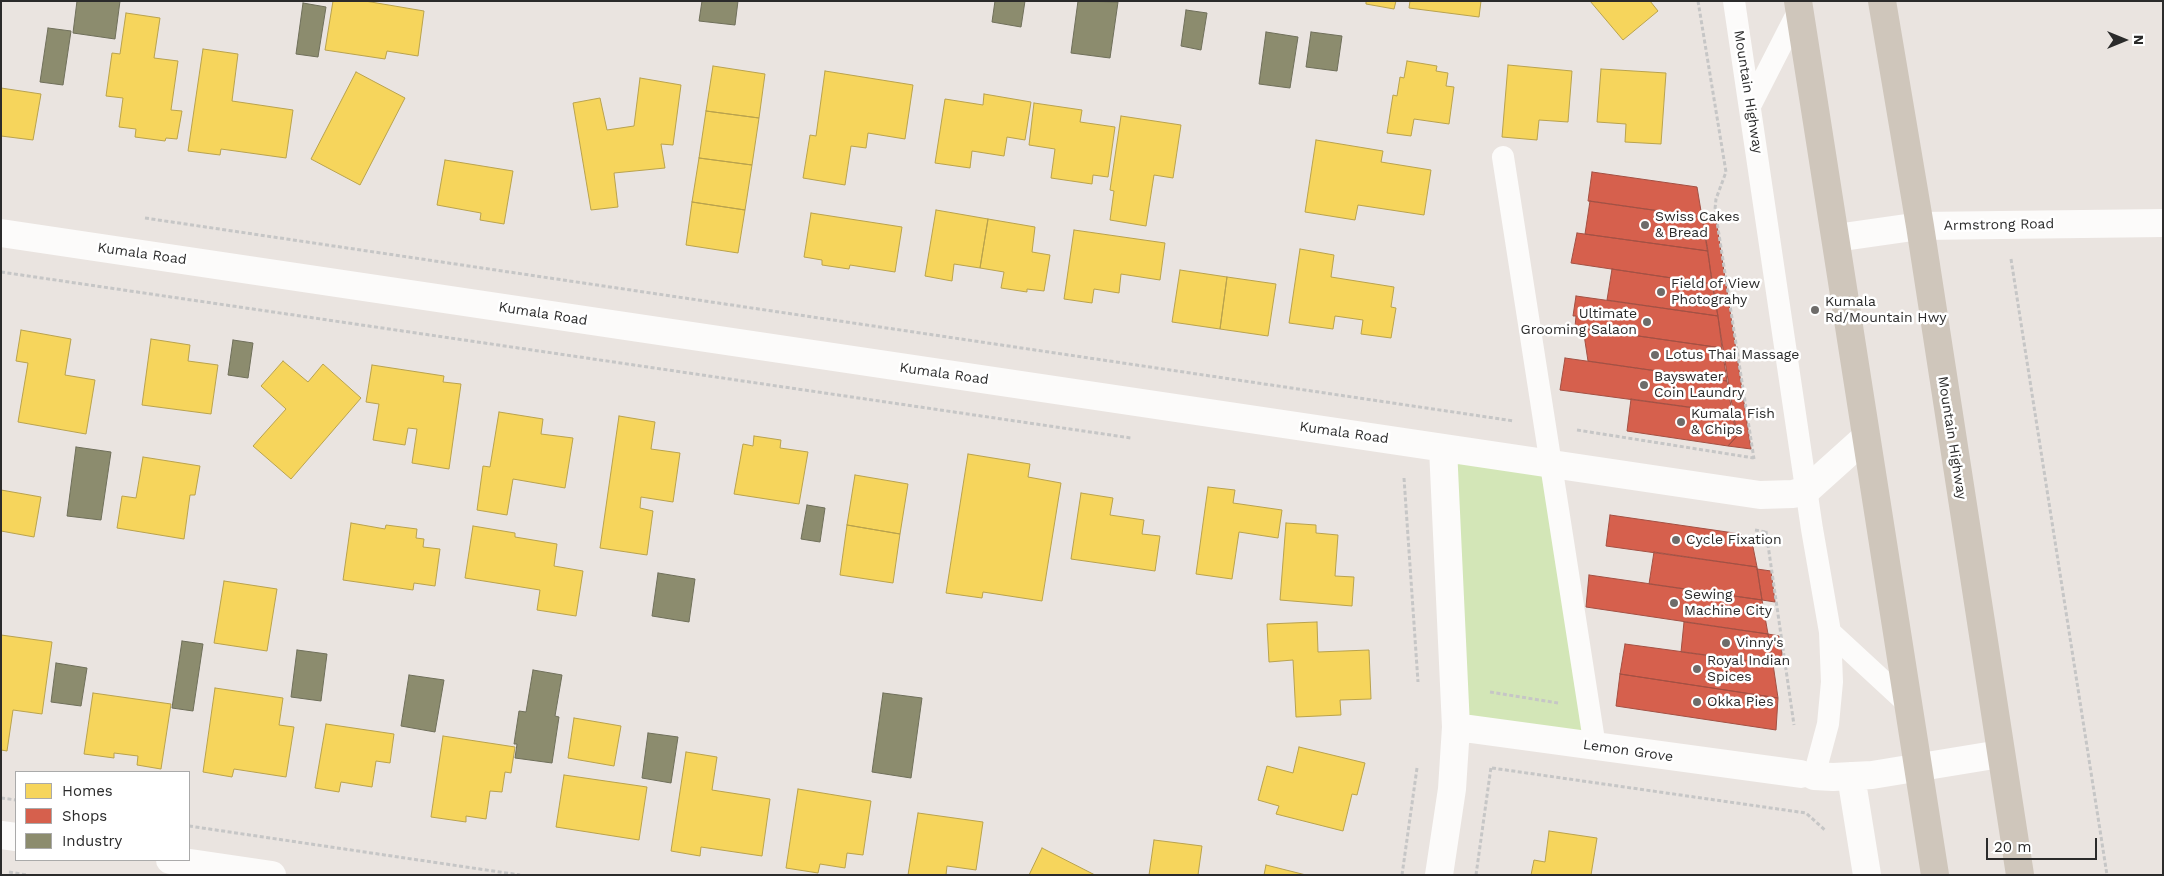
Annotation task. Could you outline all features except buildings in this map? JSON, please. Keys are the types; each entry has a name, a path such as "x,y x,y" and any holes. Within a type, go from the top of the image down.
{"main road":[{"name":"Mountain Highway","path":"1882,1 1920,226 2020,875"},
{"path":"1799,6 1935,875"}],"street":[{"name":"Armstrong Road","path":"1836,238 1920,226 2163,222"},
{"name":"Kumala Road","path":"1,233 1760,495 1793,494 1807,490"},
{"path":"1807,490 1866,437"},
{"path":"1439,875 1452,789 1456,727 1443,448"},
{"name":"Lemon Grove","path":"1456,727 1807,775 1851,776 1919,768 2000,754"},
{"path":"1851,776 1867,875"},
{"path":"1,835 15,837"},
{"path":"177,861 272,875"}],"lane":[{"name":"Mountain Highway","path":"1734,1 1830,632 1831,706 1828,724 1807,775"},
{"path":"1750,106 1799,6"},
{"path":"1503,157 1595,747"},
{"path":"1830,632 1908,704"}],"path":[{"path":"138,217 1544,425 1754,458 1715,209 1716,199 1726,172 1698,1"},
{"path":"2010,254 2108,875"},
{"path":"1,272 1138,439"},
{"path":"1404,478 1418,687"},
{"path":"1765,524 1795,730"},
{"path":"1402,875 1418,760"},
{"path":"1476,875 1492,768 1806,813"},
{"path":"1,798 15,800"},
{"path":"190,826 520,875"},
{"path":"1,871 27,875"}],"green space":[{"path":"1443,448 1550,463 1595,747 1456,727"}],"place":[{"name":"Swiss Cakes & Bread","path":"1645,225"},
{"name":"Field of View Photograhy","path":"1661,292"},
{"name":"Kumala Rd/Mountain Hwy","path":"1815,310"},
{"name":"Ultimate Grooming Salaon","path":"1647,322"},
{"name":"Lotus Thai Massage","path":"1655,355"},
{"name":"Bayswater Coin Laundry","path":"1644,385"},
{"name":"Kumala Fish & Chips","path":"1681,422"},
{"name":"Cycle Fixation","path":"1676,540"},
{"name":"Sewing Machine City","path":"1674,603"},
{"name":"Vinny's","path":"1726,643"},
{"name":"Royal Indian Spices","path":"1697,669"},
{"name":"Okka Pies","path":"1697,702"}]}
